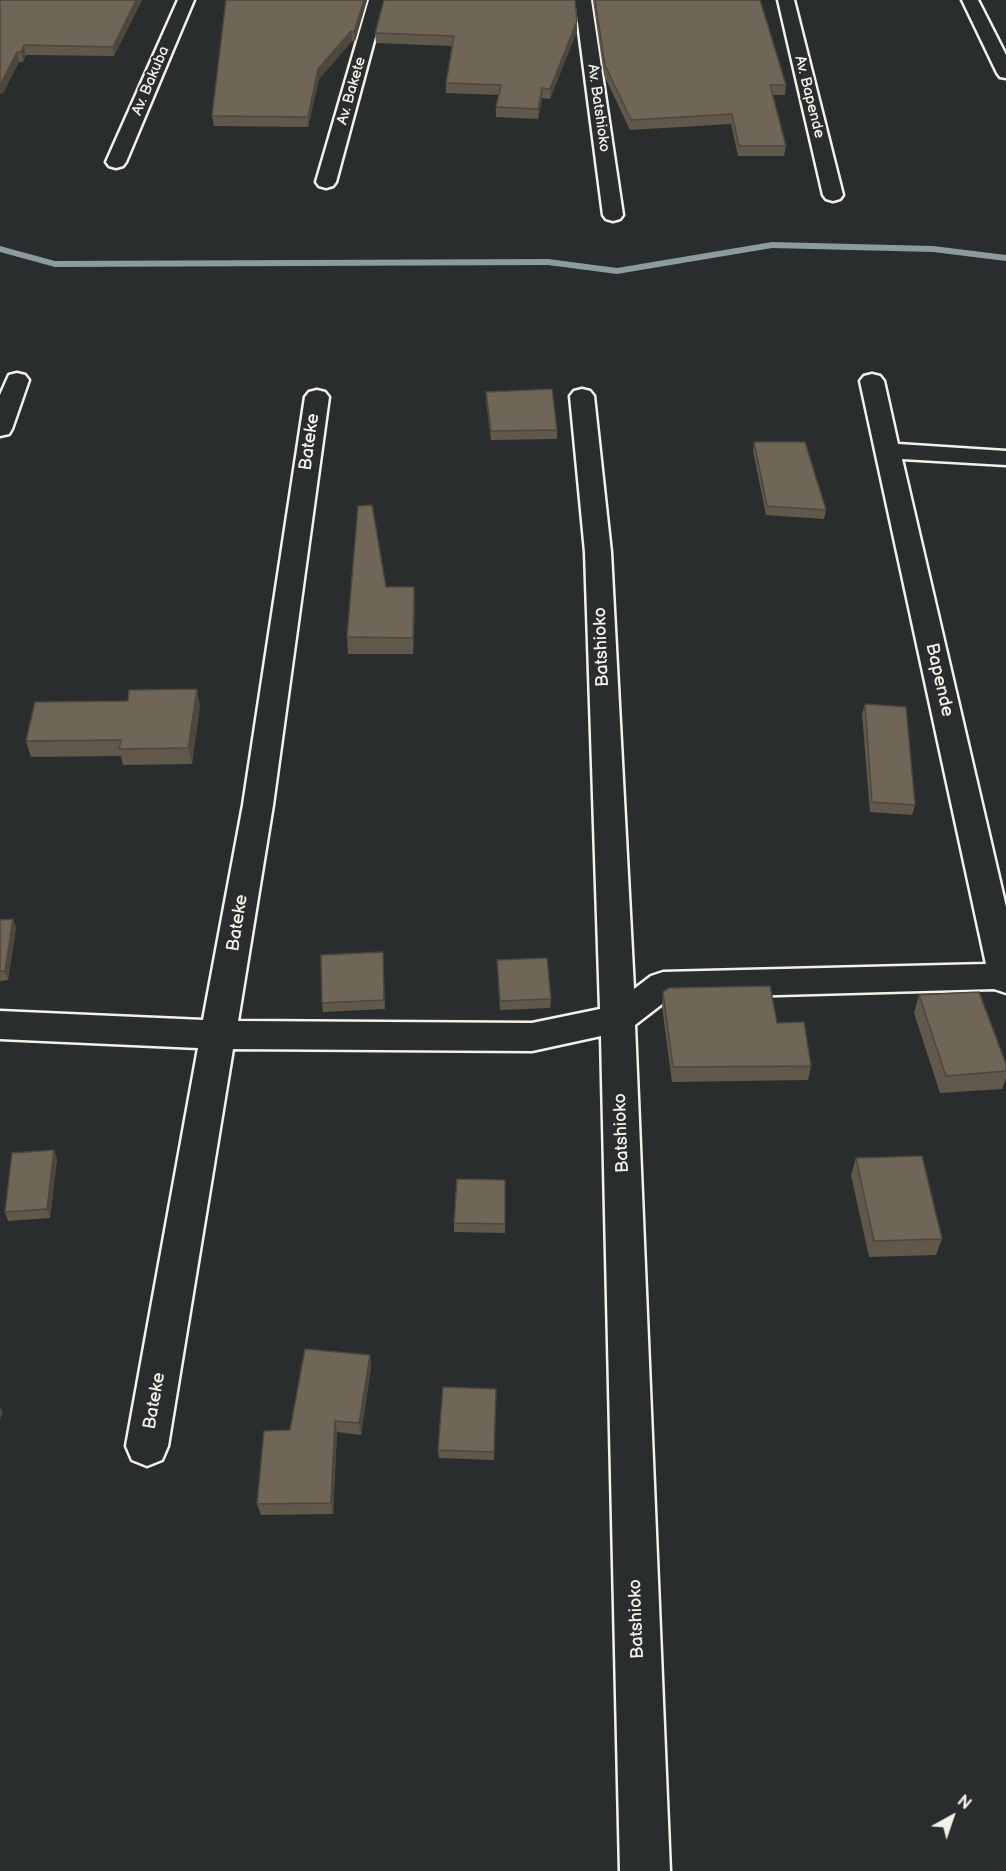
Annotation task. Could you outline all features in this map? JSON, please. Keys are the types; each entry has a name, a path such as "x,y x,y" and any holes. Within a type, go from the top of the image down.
{"street":[{"name":"Av. Bakuba","path":"116,162 186,0"},
{"name":"Av. Bakete","path":"326,182 377,0"},
{"name":"Av. Batshioko","path":"583,0 613,215"},
{"name":"Av. Bapende","path":"786,0 833,195"},
{"path":"970,0 1006,73"},
{"path":"0,429 17,380"},
{"name":"Bapende","path":"872,381 1006,978"},
{"name":"Batshioko","path":"582,396 598,552 618,1019 645,1871"},
{"name":"Bateke","path":"147,1446 220,1035 260,793 316,397"},
{"path":"888,451 1006,458"},
{"path":"0,1025 220,1035 532,1038 618,1019 663,985 1006,978"}],"building":[{"path":"0,0 136,0 113,47 24,45 21,52 17,52 0,83"},
{"path":"226,0 364,0 354,32 351,31 318,69 308,117 212,116"},
{"path":"384,0 575,0 577,21 550,89 542,88 538,109 496,107 501,85 446,83 454,36 375,33"},
{"path":"595,0 760,0 786,85 770,85 786,146 739,146 732,114 631,120 605,65"},
{"path":"552,389 557,430 491,431 486,392"},
{"path":"754,442 805,442 826,510 767,506"},
{"path":"372,505 386,587 414,587 413,638 347,637 358,506"},
{"path":"197,689 188,748 119,749 121,740 26,741 35,702 128,701 129,690"},
{"path":"865,704 906,707 915,805 872,802"},
{"path":"13,919 5,971 0,971 0,920"},
{"path":"383,952 384,1000 322,1003 321,955"},
{"path":"547,958 551,999 500,1001 497,960"},
{"path":"770,986 777,1023 804,1022 811,1066 673,1067 663,992 669,988"},
{"path":"979,992 1006,1064 1006,1071 946,1076 919,995"},
{"path":"54,1150 47,1209 5,1212 12,1153"},
{"path":"922,1156 942,1239 874,1241 856,1158"},
{"path":"457,1179 505,1180 505,1224 454,1223"},
{"path":"305,1349 370,1355 359,1423 335,1421 331,1503 257,1504 264,1431 290,1430"},
{"path":"443,1387 496,1389 494,1452 438,1450"}],"waterway":[{"path":"0,249 55,264 548,262 617,271 772,245 933,249 1006,258"}]}
